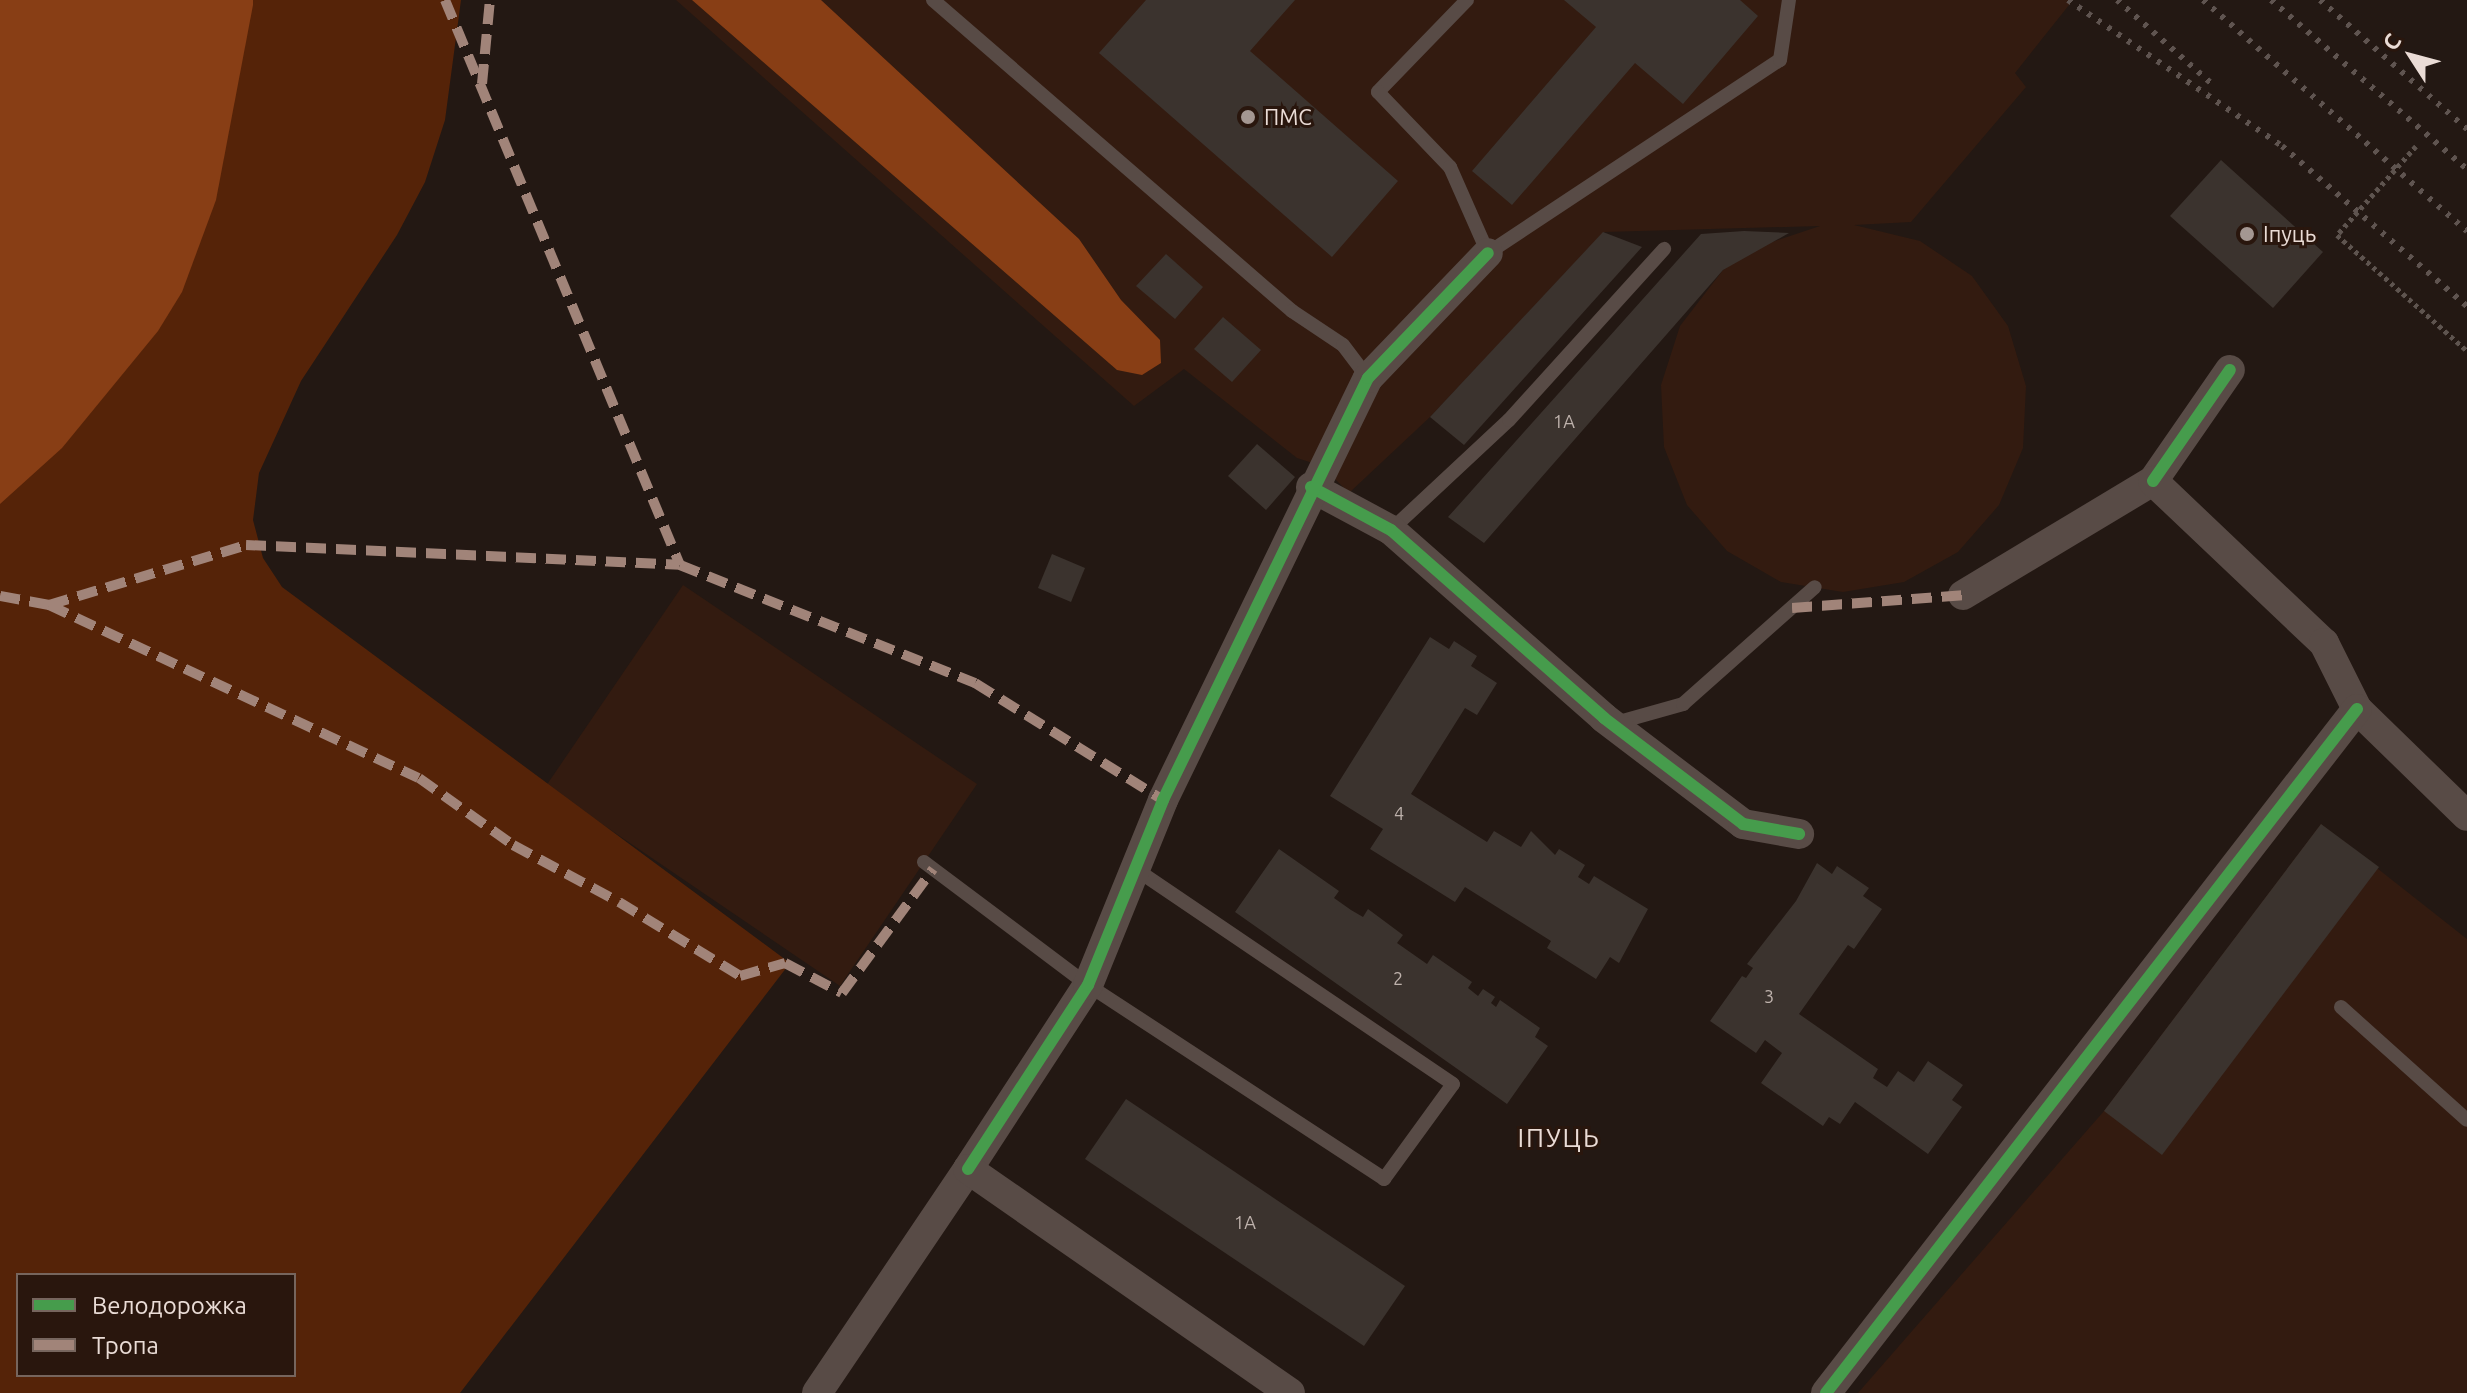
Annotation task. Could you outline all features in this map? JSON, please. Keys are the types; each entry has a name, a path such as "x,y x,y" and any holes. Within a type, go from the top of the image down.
{"street":[{"path":"817,1393 1088,985 1134,868 1311,487 1368,378 1488,253"},
{"path":"1963,595 2153,481 2230,370"},
{"path":"2153,481 2324,643 2357,709 2467,816"},
{"path":"1311,487 1391,530 1612,724 1743,824 1799,834"},
{"path":"1826,1393 2357,709"},
{"path":"968,1169 1290,1393"}],"lane":[{"path":"933,0 1292,311 1343,345 1368,378"},
{"path":"1467,0 1378,92 1450,167 1488,253 1780,60 1789,0"},
{"path":"1391,530 1509,420 1664,249"},
{"path":"1612,724 1683,704 1815,587"},
{"path":"924,862 1088,985 1384,1179 1453,1084 1134,868"},
{"path":"2341,1007 2467,1120"}],"path":[{"path":"2416,146 2337,235 2467,351"}],"shaded area":[{"path":"0,0 461,0 445,120 425,182 397,235 301,381 259,473 253,520 263,558 282,587 790,963 460,1393 0,1393"},
{"path":"0,0 253,0 253,5 216,200 182,292 158,331 62,448 0,504"},
{"path":"676,0 2073,0 2015,73 2026,87 1911,222 1854,225 1920,241 1972,276 2008,326 2026,386 2023,448 1999,505 1958,552 1904,582 1843,592 1781,582 1727,551 1687,505 1664,447 1661,385 1680,326 1723,270 1754,248 1820,226 1604,232 1430,417 1349,493 1322,466 1297,458 1184,369 1134,406"},
{"path":"692,0 821,0 1079,239 1121,300 1160,340 1161,363 1142,375 1117,370"},
{"path":"683,585 977,784 840,986 546,786"},
{"path":"2321,824 2467,939 2467,1393 1858,1393 2104,1111"}],"building":[{"name":"ПМС","path":"1146,0 1295,0 1250,51 1398,181 1332,257 1099,53"},
{"path":"1564,0 1740,0 1758,16 1683,104 1635,63 1512,205 1472,171 1596,27"},
{"name":"Іпуць","path":"2221,160 2323,252 2273,308 2170,216"},
{"path":"1744,231 1789,233 1723,270 1484,543 1448,517 1701,234"},
{"path":"1603,232 1642,247 1464,445 1430,417"},
{"path":"1166,254 1203,287 1175,319 1136,286"},
{"path":"1223,317 1261,350 1232,382 1194,349"},
{"path":"1257,444 1295,477 1266,510 1228,476"},
{"path":"1052,554 1085,568 1071,602 1038,588"},
{"path":"1430,637 1449,649 1454,641 1477,656 1471,666 1497,683 1477,715 1465,708 1411,794 1487,842 1494,831 1521,847 1531,831 1555,855 1559,849 1585,865 1578,877 1589,884 1594,876 1648,909 1619,963 1610,957 1596,979 1547,948 1551,941 1465,887 1455,902 1370,849 1383,829 1330,796"},
{"path":"2321,824 2379,867 2162,1155 2104,1111"},
{"path":"1279,849 1339,891 1334,898 1351,910 1363,917 1368,909 1403,935 1397,943 1427,964 1433,955 1472,982 1468,988 1478,996 1483,989 1495,997 1491,1003 1496,1007 1500,1000 1540,1028 1535,1037 1548,1046 1507,1104 1235,912"},
{"path":"1817,863 1832,874 1837,866 1869,888 1863,896 1882,909 1854,949 1848,945 1799,1014 1878,1069 1873,1078 1887,1087 1898,1071 1914,1082 1928,1061 1963,1085 1952,1100 1962,1107 1928,1154 1855,1102 1840,1124 1829,1117 1823,1126 1761,1083 1782,1053 1765,1040 1756,1053 1710,1021 1742,976 1746,978 1753,968 1747,964 1796,901"},
{"path":"1126,1099 1405,1286 1364,1346 1085,1159"}],"railway":[{"path":"2068,0 2282,146 2467,306"},
{"path":"2117,0 2213,85"},
{"path":"2203,0 2467,231"},
{"path":"2271,0 2467,169"},
{"path":"2320,0 2467,129"}],"marked path":[{"path":"445,0 680,565 975,683 1163,800"},
{"path":"482,84 490,0"},
{"path":"49,605 246,545 680,565"},
{"path":"1792,608 1963,595"},
{"path":"0,596 49,605 419,778 513,845 619,902 740,976 785,963 842,993 933,869"}],"cycle path":[{"path":"968,1169 1088,985 1163,800 1368,378 1488,253"},
{"path":"2153,481 2230,370"},
{"path":"1311,487 1391,530 1604,718 1743,824 1799,834"},
{"path":"1826,1393 2357,709"}],"place":[{"name":"ПМС","path":"1248,117"},
{"name":"Іпуць","path":"2247,234"}],"district":[{"name":"ІПУЦЬ","path":"1559,1138"}]}
